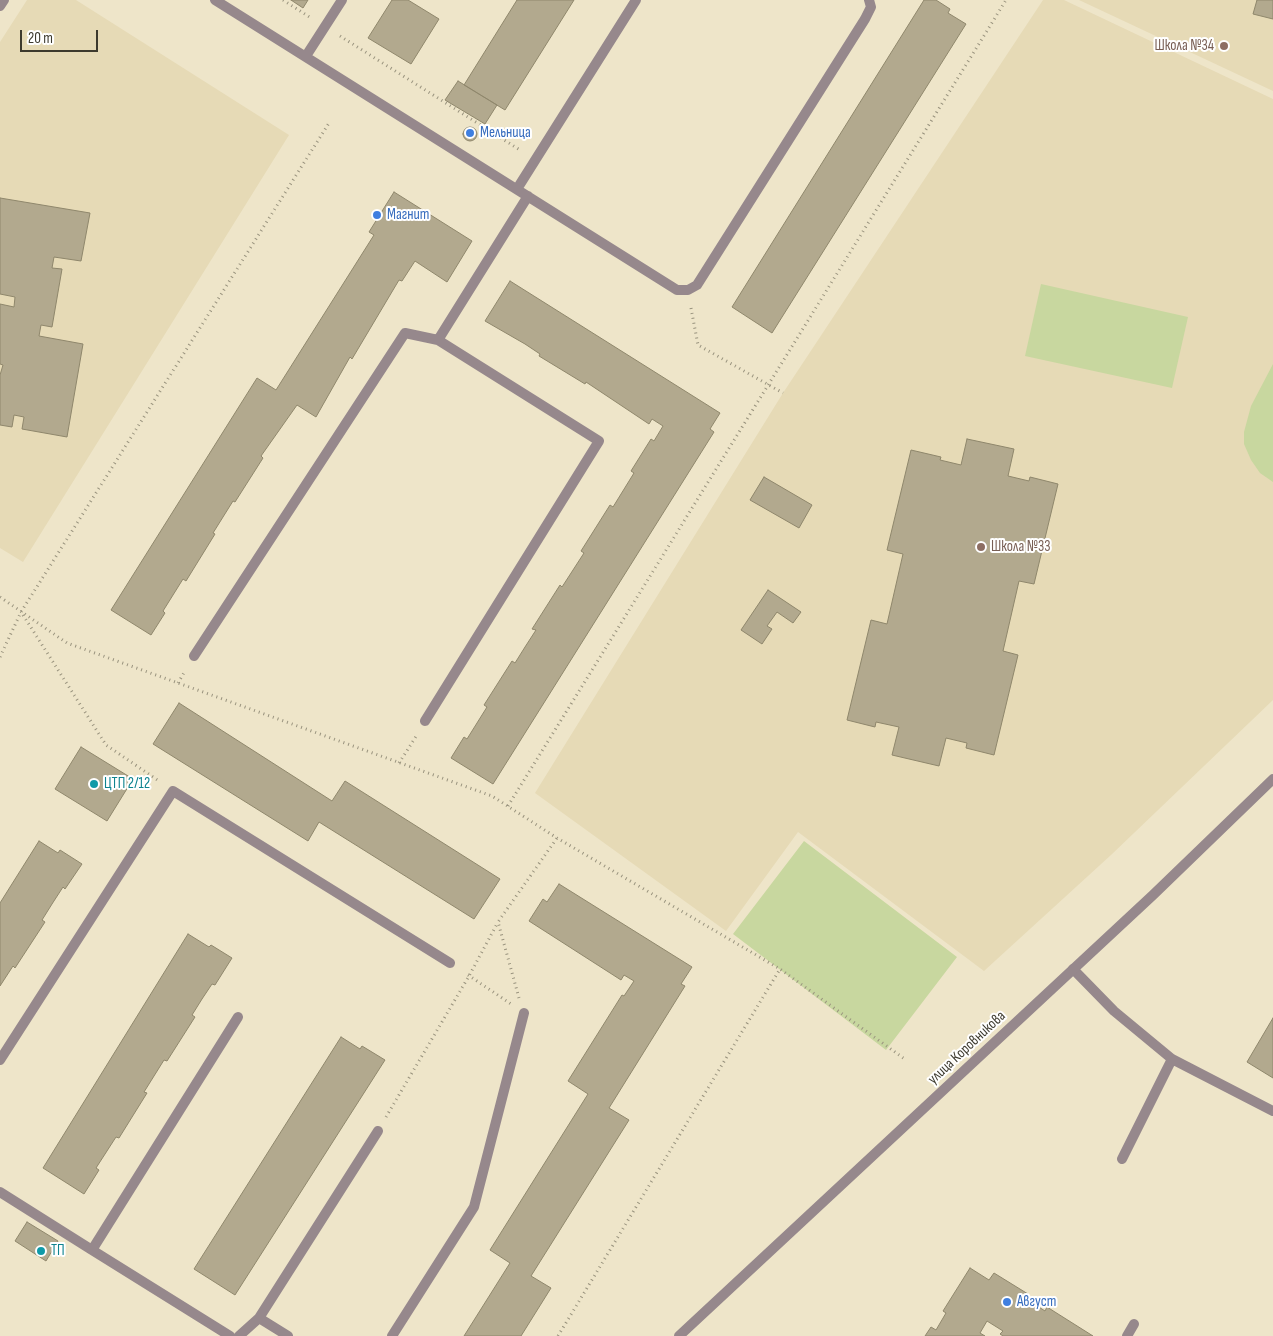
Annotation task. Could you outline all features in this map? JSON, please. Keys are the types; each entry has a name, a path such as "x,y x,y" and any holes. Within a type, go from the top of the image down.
{"street":[{"path":"0,6 4,0"},
{"path":"215,0 677,290 688,290 697,285 865,19 871,7 869,0"},
{"path":"306,56 342,0"},
{"path":"517,189 636,0"},
{"path":"438,340 528,196"},
{"path":"194,656 405,334 438,340 599,441 425,721"},
{"name":"улица Коровникова","path":"678,1336 1073,969 1273,779"},
{"path":"0,1060 173,791 450,963"},
{"path":"1073,969 1114,1012 1172,1058 1273,1111"},
{"path":"392,1336 474,1206 524,1013"},
{"path":"92,1250 238,1017"},
{"path":"1122,1159 1172,1058"},
{"path":"239,1336 259,1318 378,1131"},
{"path":"0,1192 230,1336"},
{"path":"259,1318 288,1336"},
{"path":"1127,1336 1134,1324"}],"path":[{"path":"283,0 536,160"},
{"path":"508,806 1006,0"},
{"path":"0,657 21,612 329,122"},
{"path":"688,290 698,345 783,393"},
{"path":"0,597 67,643 492,796 557,838 780,969 906,1060"},
{"path":"21,612 106,745 173,791"},
{"path":"399,763 425,721"},
{"path":"378,1131 470,976 498,922 557,838"},
{"path":"498,922 524,1013"},
{"path":"450,963 524,1013"},
{"path":"558,1336 780,969"}],"shaded area":[{"path":"27,0 76,0 289,135 23,562 0,548 0,42"},
{"name":"Школа №33","path":"1043,0 1064,0 1273,99 1273,700 1111,855 984,971 798,832 726,931 535,793 783,393"},
{"name":"Школа №34","path":"1079,0 1273,0 1273,91"}],"green space":[{"path":"1041,284 1188,317 1172,388 1025,356"},
{"path":"1273,364 1273,482 1260,473 1251,460 1244,444 1244,432 1251,406"},
{"path":"804,841 957,957 886,1050 733,934"}],"building":[{"path":"291,0 308,0 303,8"},
{"path":"392,0 408,0 439,19 411,64 368,38"},
{"path":"517,0 574,0 505,110 464,85"},
{"path":"924,0 936,0 950,9 948,13 966,24 772,333 732,307"},
{"path":"1257,0 1273,0 1273,19 1253,14"},
{"path":"458,81 497,105 485,124 445,100"},
{"name":"Мельница","path":"470,127 475,129 477,134 475,139 470,141 465,139 463,134 465,129"},
{"path":"394,192 472,241 447,282 415,261 402,281 399,280 352,359 350,357 316,417 297,405 261,456 263,458 235,502 233,501 186,581 183,579 151,635 111,610 257,378 276,390 374,235 369,232"},
{"path":"0,198 90,213 81,261 54,257 52,268 62,269 52,327 41,325 39,336 83,344 67,437 22,429 24,417 14,415 12,427 0,425 0,375 3,365 0,364 0,304 14,307 15,297 0,294"},
{"path":"510,281 720,413 710,429 714,432 493,784 451,758 464,737 467,739 487,707 484,705 512,661 515,663 536,630 532,629 560,585 562,587 584,553 581,551 610,505 613,507 634,473 631,471 651,439 654,441 663,426 652,419 649,424 586,382 585,384 539,356 540,354 525,344 485,321"},
{"path":"967,439 1014,449 1008,476 1029,481 1030,477 1058,484 1034,584 1019,581 1003,651 1018,655 994,755 966,748 967,743 946,738 939,766 892,755 899,727 876,722 875,727 847,720 871,620 887,624 903,554 887,550 911,450 941,457 940,460 961,465"},
{"path":"764,477 812,505 799,528 750,500"},
{"path":"768,590 801,612 793,623 777,612 767,626 772,629 762,644 741,630"},
{"path":"179,703 332,801 345,781 500,879 474,919 319,822 308,841 153,744"},
{"name":"ЦТП 2/12","path":"81,747 133,779 107,821 55,789"},
{"path":"39,841 58,853 60,850 82,864 65,889 63,887 42,920 45,922 15,968 13,966 0,986 0,903"},
{"path":"559,884 692,967 681,984 685,986 609,1108 629,1120 531,1276 551,1288 521,1336 464,1336 510,1263 490,1250 588,1094 568,1081 622,995 624,996 634,981 624,975 621,980 529,921 543,899 547,902"},
{"path":"188,934 232,958 215,985 212,984 202,999 192,1015 195,1017 167,1061 164,1060 144,1092 147,1093 119,1138 116,1137 96,1168 99,1170 84,1194 43,1168"},
{"path":"1273,1018 1273,1078 1247,1062"},
{"path":"341,1037 360,1049 362,1046 385,1060 235,1295 194,1269"},
{"name":"ТП","path":"27,1222 58,1241 46,1261 15,1241"},
{"path":"970,1268 989,1280 994,1273 1028,1294 1025,1298 1045,1311 1047,1307 1093,1336 1003,1336 1000,1334 1003,1331 987,1321 980,1333 985,1336 925,1336 931,1327 936,1330 946,1313 943,1311"}],"place":[{"name":"Школа №34","path":"1224,46"},
{"name":"Мельница","path":"470,133"},
{"name":"Магнит","path":"377,215"},
{"name":"Школа №33","path":"981,547"},
{"name":"ЦТП 2/12","path":"94,784"},
{"name":"ТП","path":"41,1251"},
{"name":"Август","path":"1007,1302"}]}
